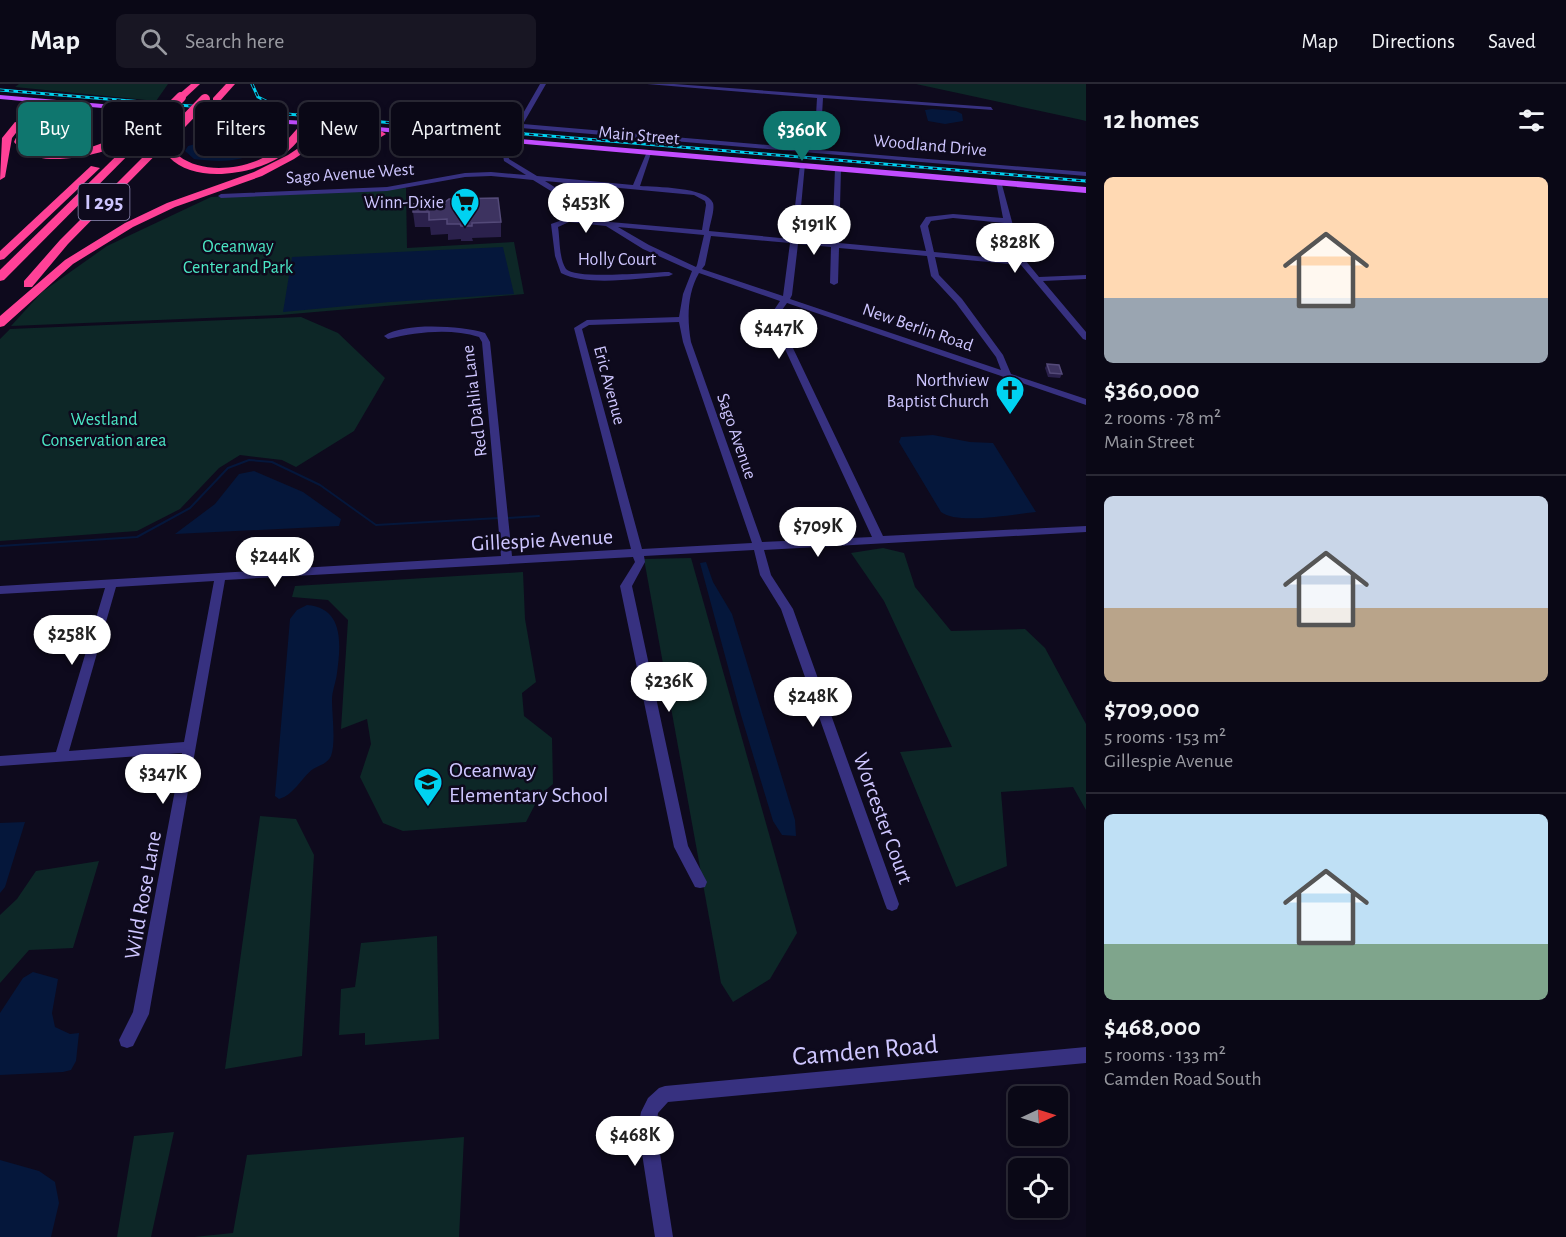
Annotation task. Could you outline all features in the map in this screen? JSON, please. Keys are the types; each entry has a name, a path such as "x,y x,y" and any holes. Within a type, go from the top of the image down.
{"highway":[{"path":"166,102 184,84"},
{"name":"I 295","path":"175,102 196,84"},
{"name":"I 295","path":"0,312 31,281 64,242 186,125 219,84"},
{"path":"183,130 231,84"},
{"path":"0,177 7,138 18,124"},
{"path":"174,156 177,160 192,167 213,170 240,168 259,163 324,135 381,134"},
{"path":"0,323 55,273 112,233 171,205 258,174 289,151 299,139"},
{"path":"287,146 289,151"},
{"path":"0,257 108,156"},
{"name":"I 295","path":"0,278 117,156"},
{"path":"31,281 161,156"}],"main road":[{"name":"Main Street","path":"0,99 33,102"},
{"name":"Main Street","path":"91,105 177,116 299,124"},
{"name":"Main Street","path":"91,108 195,119"},
{"name":"Main Street","path":"381,134 391,135"},
{"name":"Main Street","path":"522,143 702,157"},
{"name":"Main Street","path":"522,143 1086,190"}],"street":[{"path":"522,122 543,84"},
{"path":"650,84 991,109"},
{"path":"817,151 820,97"},
{"name":"Woodland Drive","path":"522,126 1086,174"},
{"path":"636,187 649,154"},
{"name":"New Berlin Road","path":"504,156 506,160 532,178 662,255 698,270 1086,402"},
{"path":"802,165 795,241 786,300 777,310 776,321 879,540"},
{"path":"834,284 838,168"},
{"name":"Sago Avenue West","path":"220,195 387,189 478,174 696,194"},
{"path":"999,182 1006,221 1014,248 1023,263 1086,337"},
{"name":"Sago Avenue","path":"696,194 708,200 710,205 701,265 693,274 687,294 683,319 687,342 759,547"},
{"path":"1006,221 953,216 929,219 924,226 928,254 935,276 959,301 1000,357 1007,375"},
{"name":"Holly Court","path":"608,224 577,220 560,222 554,226 562,268 574,276 669,274"},
{"path":"608,224 1023,263"},
{"path":"1036,279 1086,277"},
{"name":"Eric Avenue","path":"639,554 578,328 587,323 683,319"},
{"name":"Red Dahlia Lane","path":"388,336 400,333 470,330 483,335 486,342 507,560"},
{"name":"Gillespie Avenue","path":"0,591 507,560 1086,529"},
{"name":"Worcester Court","path":"759,547 766,575 787,609 892,904"},
{"path":"639,554 640,562 626,586 681,848 700,882"},
{"name":"Wild Rose Lane","path":"127,1040 141,1014 220,578"},
{"path":"61,757 112,583"},
{"path":"0,761 190,747"},
{"name":"Camden Road","path":"664,1237 647,1128 652,1104 665,1094 1086,1055"}],"green space":[{"path":"19,84 168,84 156,101 15,87"},
{"path":"916,84 1086,84 1086,121 1082,120"},
{"name":"Oceanway Center and Park","path":"406,188 407,248 514,242 524,294 280,315 11,326 42,292 107,246 211,197"},
{"name":"Westland Conservation area","path":"301,317 338,333 385,378 354,431 296,467 282,460 240,455 219,468 180,509 137,531 0,541 0,339 10,329"},
{"path":"883,548 904,553 915,587 951,631 1025,629 1045,648 1086,724 1086,810 1073,787 1001,792 1007,866 956,887 900,752 952,747 884,601 851,553"},
{"path":"691,558 797,933 770,979 733,1002 721,983 644,559"},
{"path":"523,572 525,619 536,682 522,693 524,716 552,738 553,784 540,795 526,822 403,831 383,823 360,777 371,744 367,719 341,729 348,620 328,600 292,597 295,586"},
{"path":"260,816 296,819 314,855 302,1056 225,1069"},
{"path":"99,861 73,948 29,950 0,983 0,915 17,899 36,871"},
{"path":"437,936 439,1039 365,1045 365,1033 339,1035 341,989 355,987 361,943"},
{"path":"174,1132 151,1237 117,1237 134,1136"},
{"path":"464,1137 459,1237 194,1237 233,1233 247,1155"}],"water":[{"path":"925,110 956,111 962,114 963,121 945,124 928,121"},
{"path":"195,144 195,156 250,156 232,160 194,159 185,151 188,146"},
{"path":"503,247 514,294 283,312 292,257"},
{"path":"933,435 970,442 993,443 1036,512 960,518 941,512 899,442 901,437"},
{"path":"254,471 303,492 341,519 339,526 175,534 215,504 239,474"},
{"path":"706,562 713,582 732,614 795,820 796,836 782,835 773,821 741,715 700,563"},
{"path":"307,605 328,613 334,620 339,640 332,697 334,736 332,750 327,761 313,769 289,794 279,799 275,796 290,619 297,610"},
{"path":"25,822 5,887 0,893 0,823"},
{"path":"33,972 58,979 52,1013 55,1027 70,1034 79,1033 76,1061 71,1070 63,1072 0,1075 0,1013 23,978"},
{"path":"0,1160 39,1171 55,1182 59,1203 51,1237 0,1237"}],"building":[{"path":"498,198 501,222 472,223 472,226 461,226 460,224 447,224 447,219 429,220 429,212 413,212 413,204 445,202 449,199"},
{"path":"1047,364 1059,365 1062,374 1050,373"}],"waterway":[{"path":"0,546 137,537 190,508 228,468 249,460 272,462 320,485 376,525 499,518"},
{"path":"506,518 539,516"}],"railway":[{"path":"252,84 258,97 268,102"},
{"path":"0,90 1086,181"}],"place":[{"name":"Winn-Dixie","path":"465,228"},
{"name":"Northview Baptist Church","path":"1010,416"},
{"name":"Oceanway Elementary School","path":"428,808"}]}
